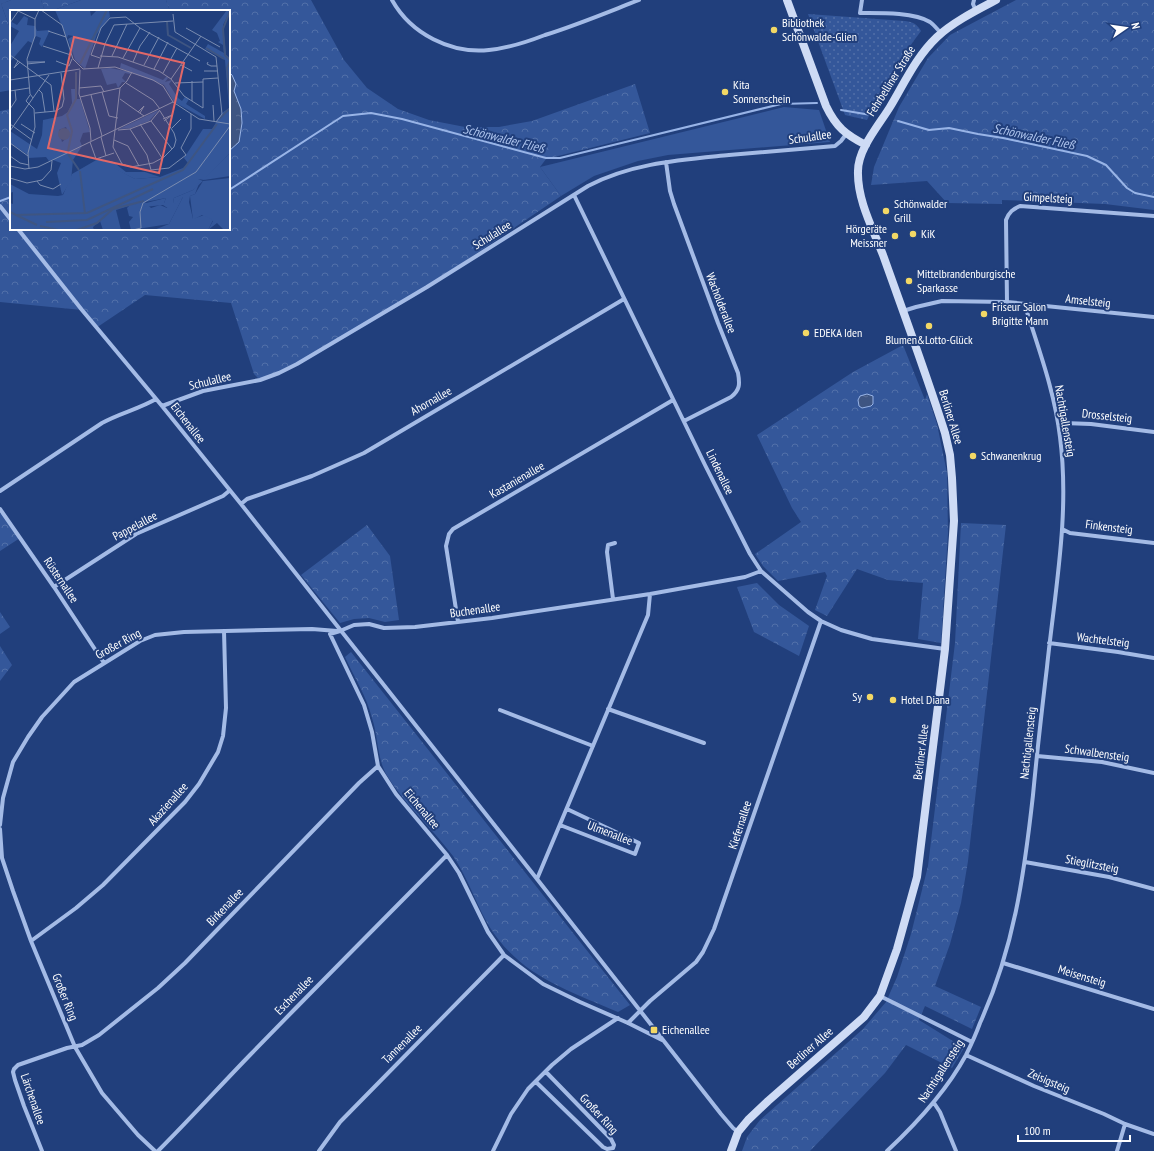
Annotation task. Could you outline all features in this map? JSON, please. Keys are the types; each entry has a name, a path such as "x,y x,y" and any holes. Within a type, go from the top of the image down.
{"main road":[{"path":"787,0 826,106 833,120 847,133 866,145"},
{"name":"Fehrbelliner Straße","path":"864,207 859,187 858,171 860,159 875,128 889,108 912,66 924,50 941,33 996,0"},
{"name":"Berliner Allee","path":"731,1151 738,1132 748,1120 864,1017 880,996 897,949 917,877 945,649 954,521 952,478 950,455 938,412 864,207"}],"street":[{"path":"392,0 412,25 437,41 467,50 488,50 524,43 639,0"},
{"path":"862,0 860,13 897,14 922,18 930,22 941,33"},
{"path":"974,0 973,4 976,11"},
{"name":"Schulallee","path":"162,406 203,391 260,380 297,364 407,299 588,186 615,174 666,162 835,146 847,133"},
{"name":"Wacholderallee","path":"666,162 670,191 674,204 740,381 736,393 731,397 684,420"},
{"name":"Lindenallee","path":"574,196 673,400 750,554 761,571 808,612 821,621 841,630 872,639 945,649"},
{"path":"0,206 10,219"},
{"name":"Gimpelsteig","path":"1007,302 1006,220 1008,214 1014,208 1020,206 1154,216"},
{"name":"Eichenallee","path":"19,230 82,310 162,406 537,879 721,1114 738,1132"},
{"name":"Ahornallee","path":"240,504 247,499 312,476 364,453 624,299"},
{"name":"Amselsteig","path":"902,311 916,306 942,301 1007,302 1154,317"},
{"name":"Nachtigallensteig","path":"887,1151 934,1103 966,1055 989,1004 1003,963 1014,925 1025,862 1062,529 1064,484 1058,424 1027,304"},
{"path":"0,492 112,417 136,409 156,399"},
{"name":"Kastanienallee","path":"458,622 446,546 449,534 453,529 673,400"},
{"name":"Drosselsteig","path":"1058,424 1064,422 1092,424 1154,432"},
{"name":"Pappelallee","path":"54,587 136,534 223,496 229,491"},
{"name":"Rüsternallee","path":"0,509 104,663"},
{"name":"Finkensteig","path":"1062,529 1070,533 1154,543"},
{"path":"613,599 607,552 608,545 615,543"},
{"name":"Buchenallee","path":"340,631 354,625 369,624 384,628 399,628 458,622 650,594 745,577 761,571"},
{"path":"537,879 648,615 650,594"},
{"name":"Kiefernallee","path":"640,1011 696,962 703,952 714,929 821,621"},
{"name":"Großer Ring","path":"0,825 3,798 13,762 28,737 47,711 74,682 140,641 155,635 184,632 312,629 340,631"},
{"name":"Akazienallee","path":"31,941 76,908 103,885 186,802 199,784 218,752 223,736 226,700 224,631"},
{"name":"Eichenallee","path":"340,631 330,634 364,705 372,732 378,766 396,794 447,855 459,873 488,932 504,956 543,984 618,1018 664,1041"},
{"name":"Wachtelsteig","path":"1049,644 1154,658"},
{"path":"608,709 704,743"},
{"path":"500,710 593,746"},
{"name":"Schwalbensteig","path":"1037,756 1102,762 1154,773"},
{"name":"Birkenallee","path":"75,1047 82,1045 99,1035 158,988 185,963 359,783 378,766"},
{"name":"Ulmenallee","path":"560,825 635,854 639,843 567,809"},
{"name":"Großer Ring","path":"0,829 2,858 31,941 75,1047 102,1093 138,1135 156,1151"},
{"name":"Eschenallee","path":"156,1151 198,1111 249,1056 447,855"},
{"name":"Stieglitzsteig","path":"1025,862 1109,877 1154,889"},
{"name":"Tannenallee","path":"319,1151 340,1122 504,956"},
{"name":"Meisensteig","path":"1003,963 1154,1009"},
{"path":"880,996 972,1042"},
{"path":"628,1023 640,1011"},
{"path":"493,1151 511,1114 528,1089 571,1049 618,1018"},
{"name":"Lärchenallee","path":"42,1151 21,1100 13,1072 14,1068 18,1065 67,1048 75,1047"},
{"name":"Zeisigsteig","path":"966,1055 1124,1124 1154,1134"},
{"name":"Großer Ring","path":"536,1082 603,1147 607,1149 613,1148 614,1145 610,1139 546,1072"},
{"path":"934,1103 940,1112 956,1151"},
{"path":"1117,1151 1124,1124"}],"green space":[{"path":"0,0 11,0 1,4 10,28 10,90 0,92"},
{"path":"11,0 41,0 45,10 10,10 10,28 1,4"},
{"path":"41,0 81,0 54,10 45,10"},
{"path":"81,0 166,0 170,10 54,10"},
{"path":"166,0 311,0 344,60 367,88 398,109 429,120 465,127 499,127 532,121 635,84 650,133 546,159 540,167 561,196 427,287 297,364 260,380 254,374 231,303 145,295 96,328 82,310 0,302 0,111 10,109 10,230 230,230 230,150 239,142 242,123 241,109 234,91 232,75 230,73 230,10 170,10"},
{"path":"1016,0 1154,0 1154,210 1105,204 1002,200 1002,204 947,203 927,181 871,185 874,167 899,107 928,58 950,35"},
{"path":"808,14 905,21 914,24 921,31 892,74 867,120 845,115"},
{"path":"784,107 819,110 830,142 668,155 638,161 594,176 561,196 540,167"},
{"path":"903,345 925,400 927,394 937,424 947,473 948,533 941,643 918,639 923,583 888,580 857,569 827,616 815,610 827,576 825,572 778,581 763,566 755,554 801,522 792,508 757,435 853,372"},
{"path":"2,512 20,538 0,551 0,514"},
{"path":"961,523 1006,525 968,861 961,903 950,944 935,986 981,1007 972,1029 925,1006 919,1020 964,1048 952,1068 906,1045 885,1073 810,1151 742,1151 747,1137 760,1120 863,1029 886,1002 897,977 911,934 928,866 955,643"},
{"path":"367,525 390,556 399,620 385,622 369,618 354,619 340,623 301,575"},
{"path":"757,583 779,605 809,626 799,656 754,632 737,587"},
{"path":"0,612 10,627 0,634"},
{"path":"0,646 12,665 0,681"},
{"path":"351,652 630,1005 618,1012 546,980 515,957 501,943 489,926 453,856 401,796 386,774 381,761 370,710 345,657"}],"water":[{"path":"230,73 236,84 234,91 241,109 242,123 239,142 230,150"},
{"path":"867,394 873,396 873,404 862,408 859,406 858,400 860,396"}],"waterway":[{"name":"Schönwalder Fließ","path":"230,189 343,116 371,113 402,119 546,158 560,158 781,104 817,103"},
{"name":"Schönwalder Fließ","path":"841,110 871,115"},
{"name":"Schönwalder Fließ","path":"898,121 929,130 949,128 1087,156 1106,165 1127,188 1135,193 1154,197"},
{"name":"Schönwalder Fließ","path":"0,201 10,197"}],"place":[{"name":"Bibliothek Schönwalde-Glien","path":"774,30"},
{"name":"Kita Sonnenschein","path":"725,92"},
{"name":"Schönwalder Grill","path":"886,211"},
{"name":"KiK","path":"913,234"},
{"name":"Hörgeräte Meissner","path":"895,236"},
{"name":"Mittelbrandenburgische Sparkasse","path":"909,281"},
{"name":"Friseur Salon Brigitte Mann","path":"984,314"},
{"name":"Blumen&Lotto-Glück","path":"929,326"},
{"name":"EDEKA Iden","path":"806,333"},
{"name":"Schwanenkrug","path":"973,456"},
{"name":"Sy","path":"870,697"},
{"name":"Hotel Diana","path":"893,700"},
{"name":"Eichenallee","path":"654,1030"}]}
